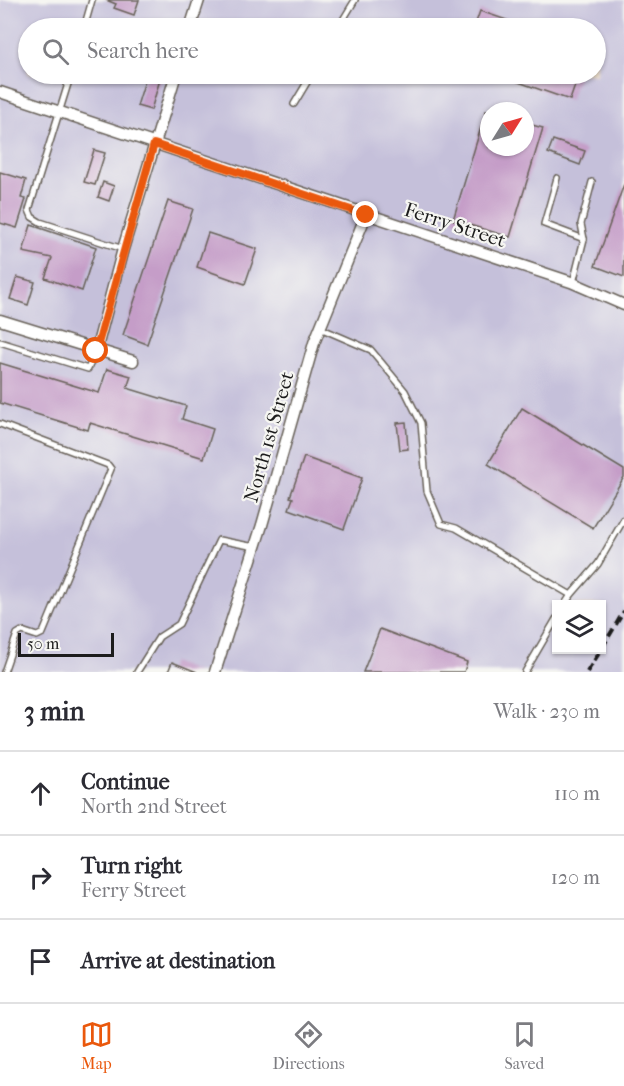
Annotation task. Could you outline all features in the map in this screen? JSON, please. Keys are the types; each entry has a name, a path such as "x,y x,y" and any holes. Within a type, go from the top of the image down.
{"street":[{"path":"193,18 199,0"},
{"path":"96,351 123,249 173,84"},
{"name":"Ferry Street","path":"0,92 573,283 624,305"},
{"name":"North 1st Street","path":"215,672 320,328 366,215"},
{"path":"0,321 133,361"}],"lane":[{"path":"87,18 92,0"},
{"path":"344,18 355,0"},
{"path":"68,84 29,210 32,217 40,222 123,249"},
{"path":"294,104 306,84"},
{"path":"557,178 544,224 584,239"},
{"path":"573,283 584,239 581,224 592,182"},
{"path":"320,328 371,350 405,391 421,423 427,491 441,524 456,528 571,595"},
{"path":"0,342 88,369 96,351"},
{"path":"0,424 108,465 111,470 43,633 37,636 22,631 17,634 4,672"},
{"path":"568,600 598,564 624,519"},
{"path":"137,672 159,637 179,624 219,540 255,547"},
{"path":"525,672 552,626"}],"shaded area":[{"path":"0,0 624,0 624,672 0,672"}],"building":[{"path":"106,0 139,0 134,15 114,8 116,4"},
{"path":"480,11 501,18 478,18"},
{"path":"144,84 159,84 151,110 137,106"},
{"path":"524,84 576,84 570,100"},
{"path":"534,126 543,128 510,237 453,220 480,131 480,156 534,156"},
{"path":"553,140 585,151 580,165 548,153"},
{"path":"94,150 105,153 95,185 84,182"},
{"path":"0,172 26,180 21,198 26,199 17,228 0,223"},
{"path":"103,182 114,186 109,201 98,197"},
{"path":"624,184 624,277 595,266"},
{"path":"168,201 193,209 147,344 123,335"},
{"path":"31,225 96,247 82,291 45,278 52,258 23,252"},
{"path":"208,233 257,249 245,284 197,267"},
{"path":"17,277 35,282 28,305 10,299"},
{"path":"0,363 99,393 107,369 131,376 127,388 186,406 182,419 213,429 204,458 90,423 88,430 0,403"},
{"path":"522,408 624,470 624,477 593,528 488,464"},
{"path":"406,422 408,449 400,450 397,423"},
{"path":"304,457 362,478 344,529 289,509 293,498 290,497"},
{"path":"380,629 467,662 464,672 363,672"},
{"path":"172,662 197,672 168,672"}],"railway":[{"path":"606,641 624,611"},
{"path":"587,672 598,654"}],"route":[{"path":"96,351 154,144 366,215"}]}
